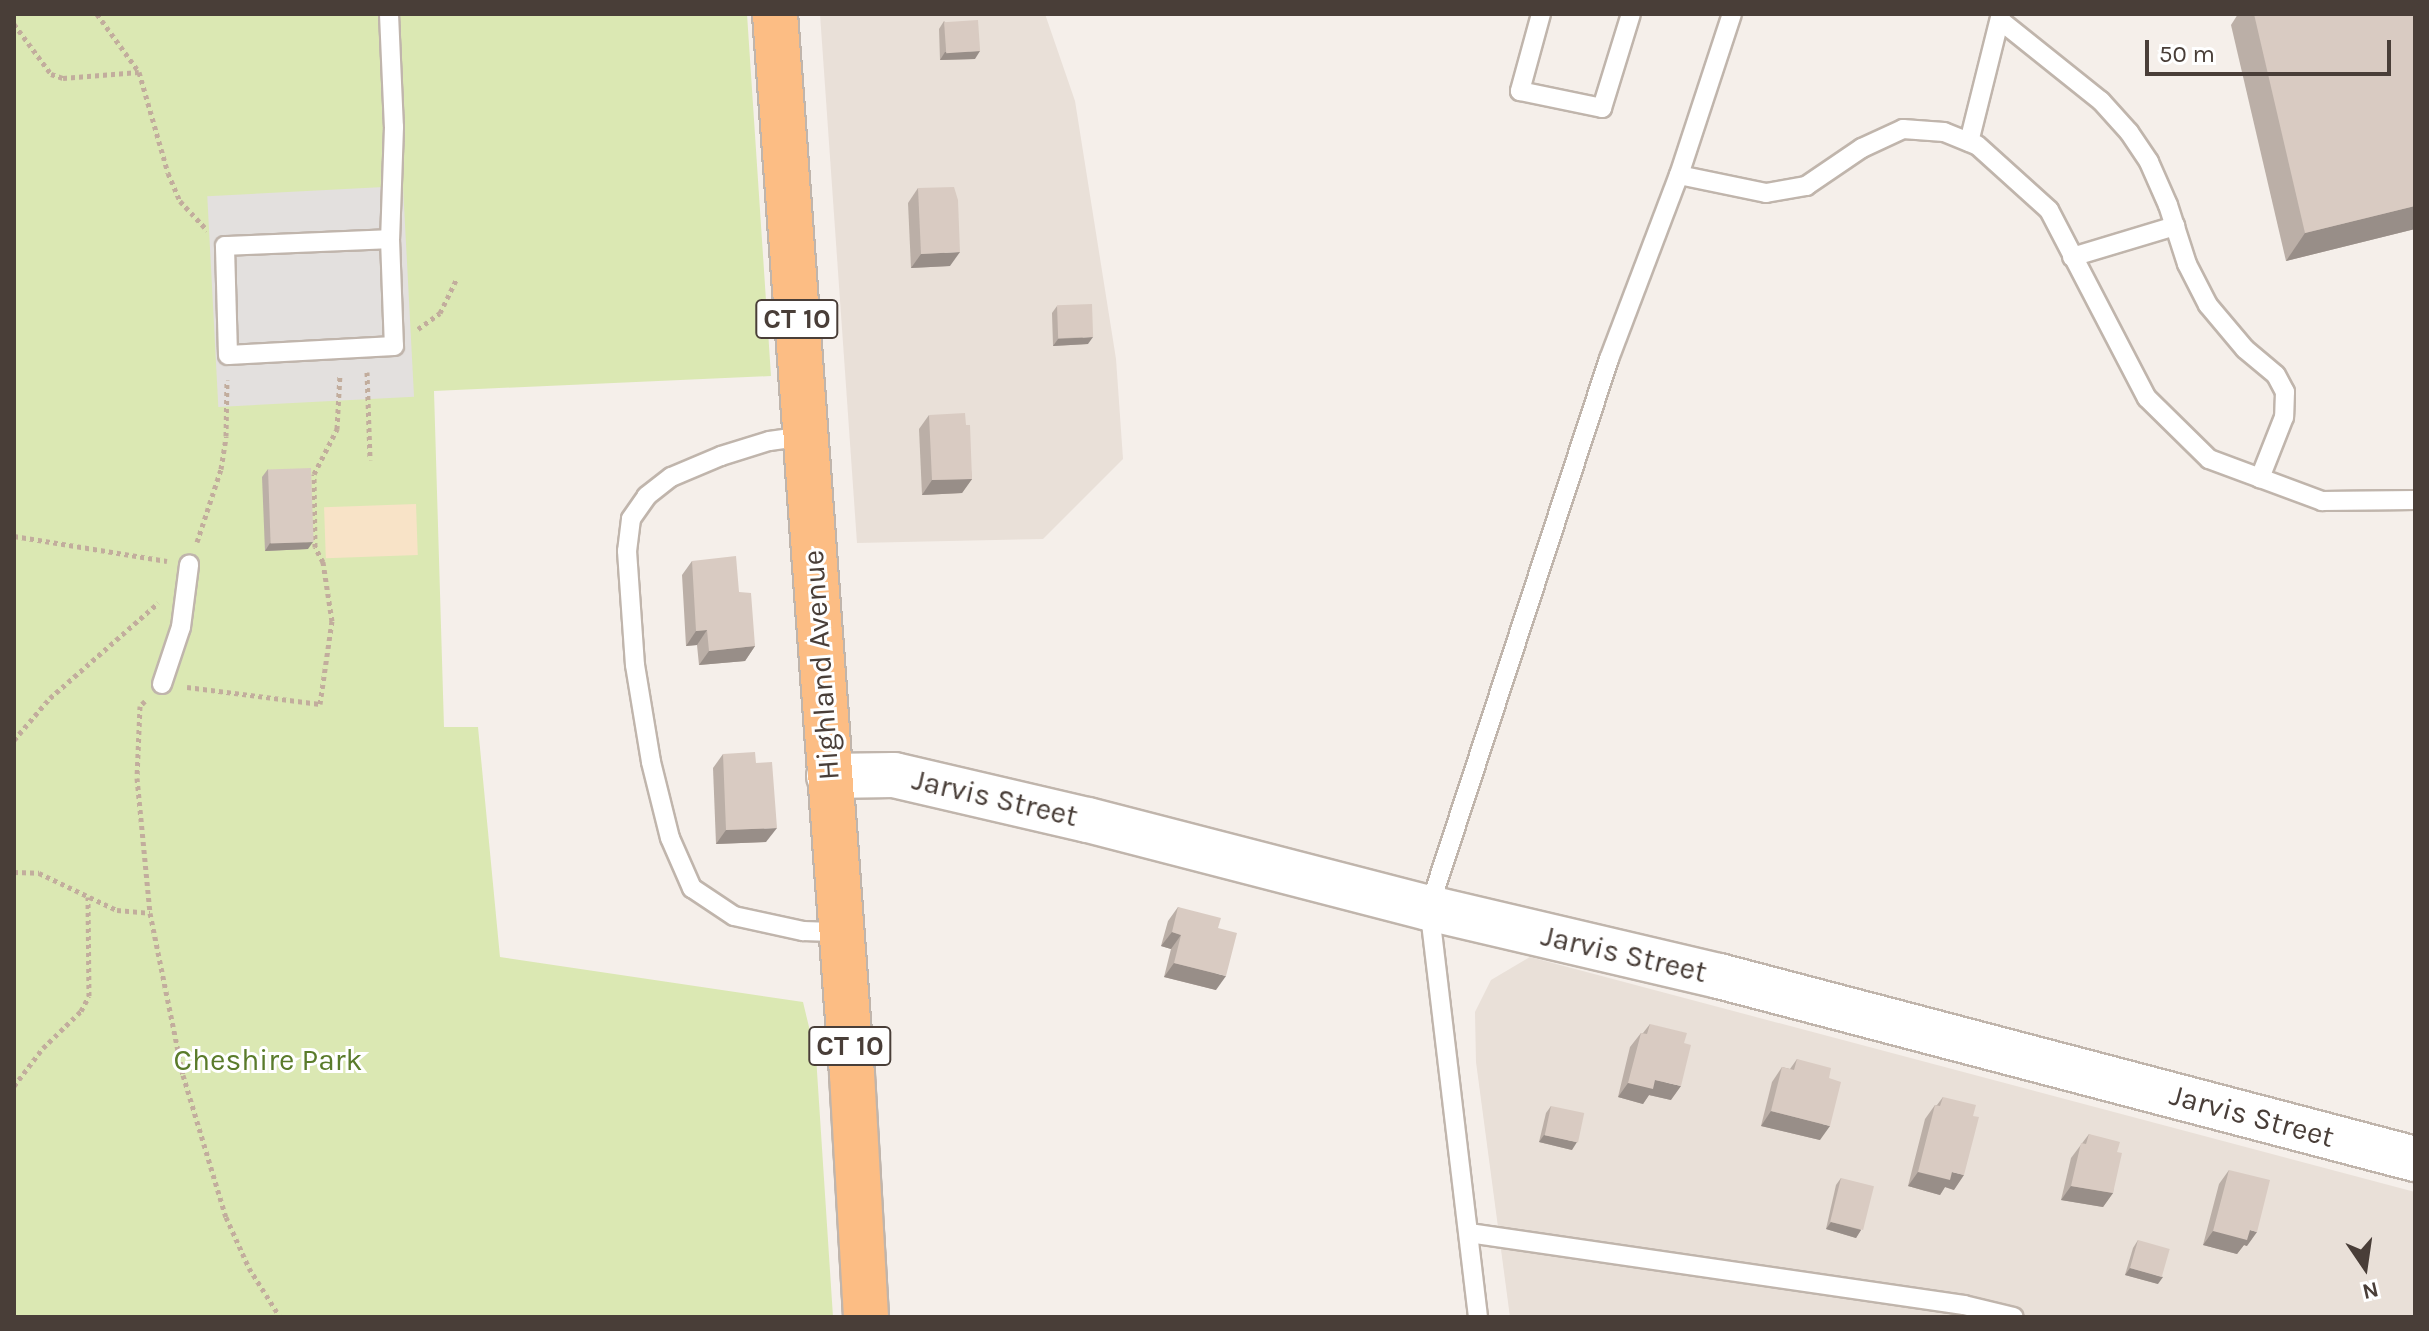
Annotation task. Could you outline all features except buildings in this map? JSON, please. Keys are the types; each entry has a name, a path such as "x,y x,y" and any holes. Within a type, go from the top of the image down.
{"highway":[{"name":"Highland Avenue","path":"775,14 866,1317"}],"street":[{"name":"Jarvis Street","path":"829,776 894,775 931,782 1429,908 1719,976 2415,1159"}],"lane":[{"path":"389,14 394,127 390,239 394,346 228,355 225,246 390,239"},
{"path":"1541,14 1520,91 1602,108 1631,14"},
{"path":"1478,1317 1429,908 1609,359 1679,175 1732,14"},
{"path":"1969,142 2001,18 2101,101 2129,132 2149,162 2187,264 2208,305 2245,349 2276,375 2285,392 2284,417 2260,478"},
{"path":"1679,175 1766,193 1806,186 1862,148 1903,129 1944,132 1969,142 2049,210 2147,398 2209,459 2322,501 2415,500"},
{"path":"2072,257 2175,226"},
{"path":"805,436 769,441 721,456 671,477 647,496 631,519 627,551 633,637 651,762 670,838 692,888 734,916 803,931 841,932"},
{"path":"162,684 184,613 189,565"},
{"path":"1469,1233 1964,1305 2014,1317"}],"path":[{"path":"97,14 139,72 168,173 180,201 225,246"},
{"path":"14,24 51,74 63,78 139,72"},
{"path":"394,336 425,327 440,313 456,280"},
{"path":"366,347 370,460"},
{"path":"280,1317 249,1268 226,1217 183,1075 150,913 137,778 140,706 162,684 320,704 332,621 323,562 315,547 314,474 337,429 339,349"},
{"path":"14,740 50,698 147,615 189,565 221,469 226,436 228,355"},
{"path":"14,536 189,565"},
{"path":"14,872 39,873 117,910 150,913"},
{"path":"14,1086 43,1048 81,1011 89,996 88,897"}],"shaded area":[{"path":"820,14 1045,14 1075,101 1116,359 1123,459 1043,539 857,543"},
{"path":"403,186 414,397 218,407 207,196"},
{"path":"1530,957 2415,1192 2415,1317 1510,1317 1476,1062 1475,1012 1491,980"}],"green space":[{"name":"Cheshire Park","path":"14,14 747,14 771,376 434,391 444,727 478,727 500,957 803,1002 816,1056 833,1317 14,1317"}],"sand":[{"path":"416,504 418,555 326,558 324,507"}]}
